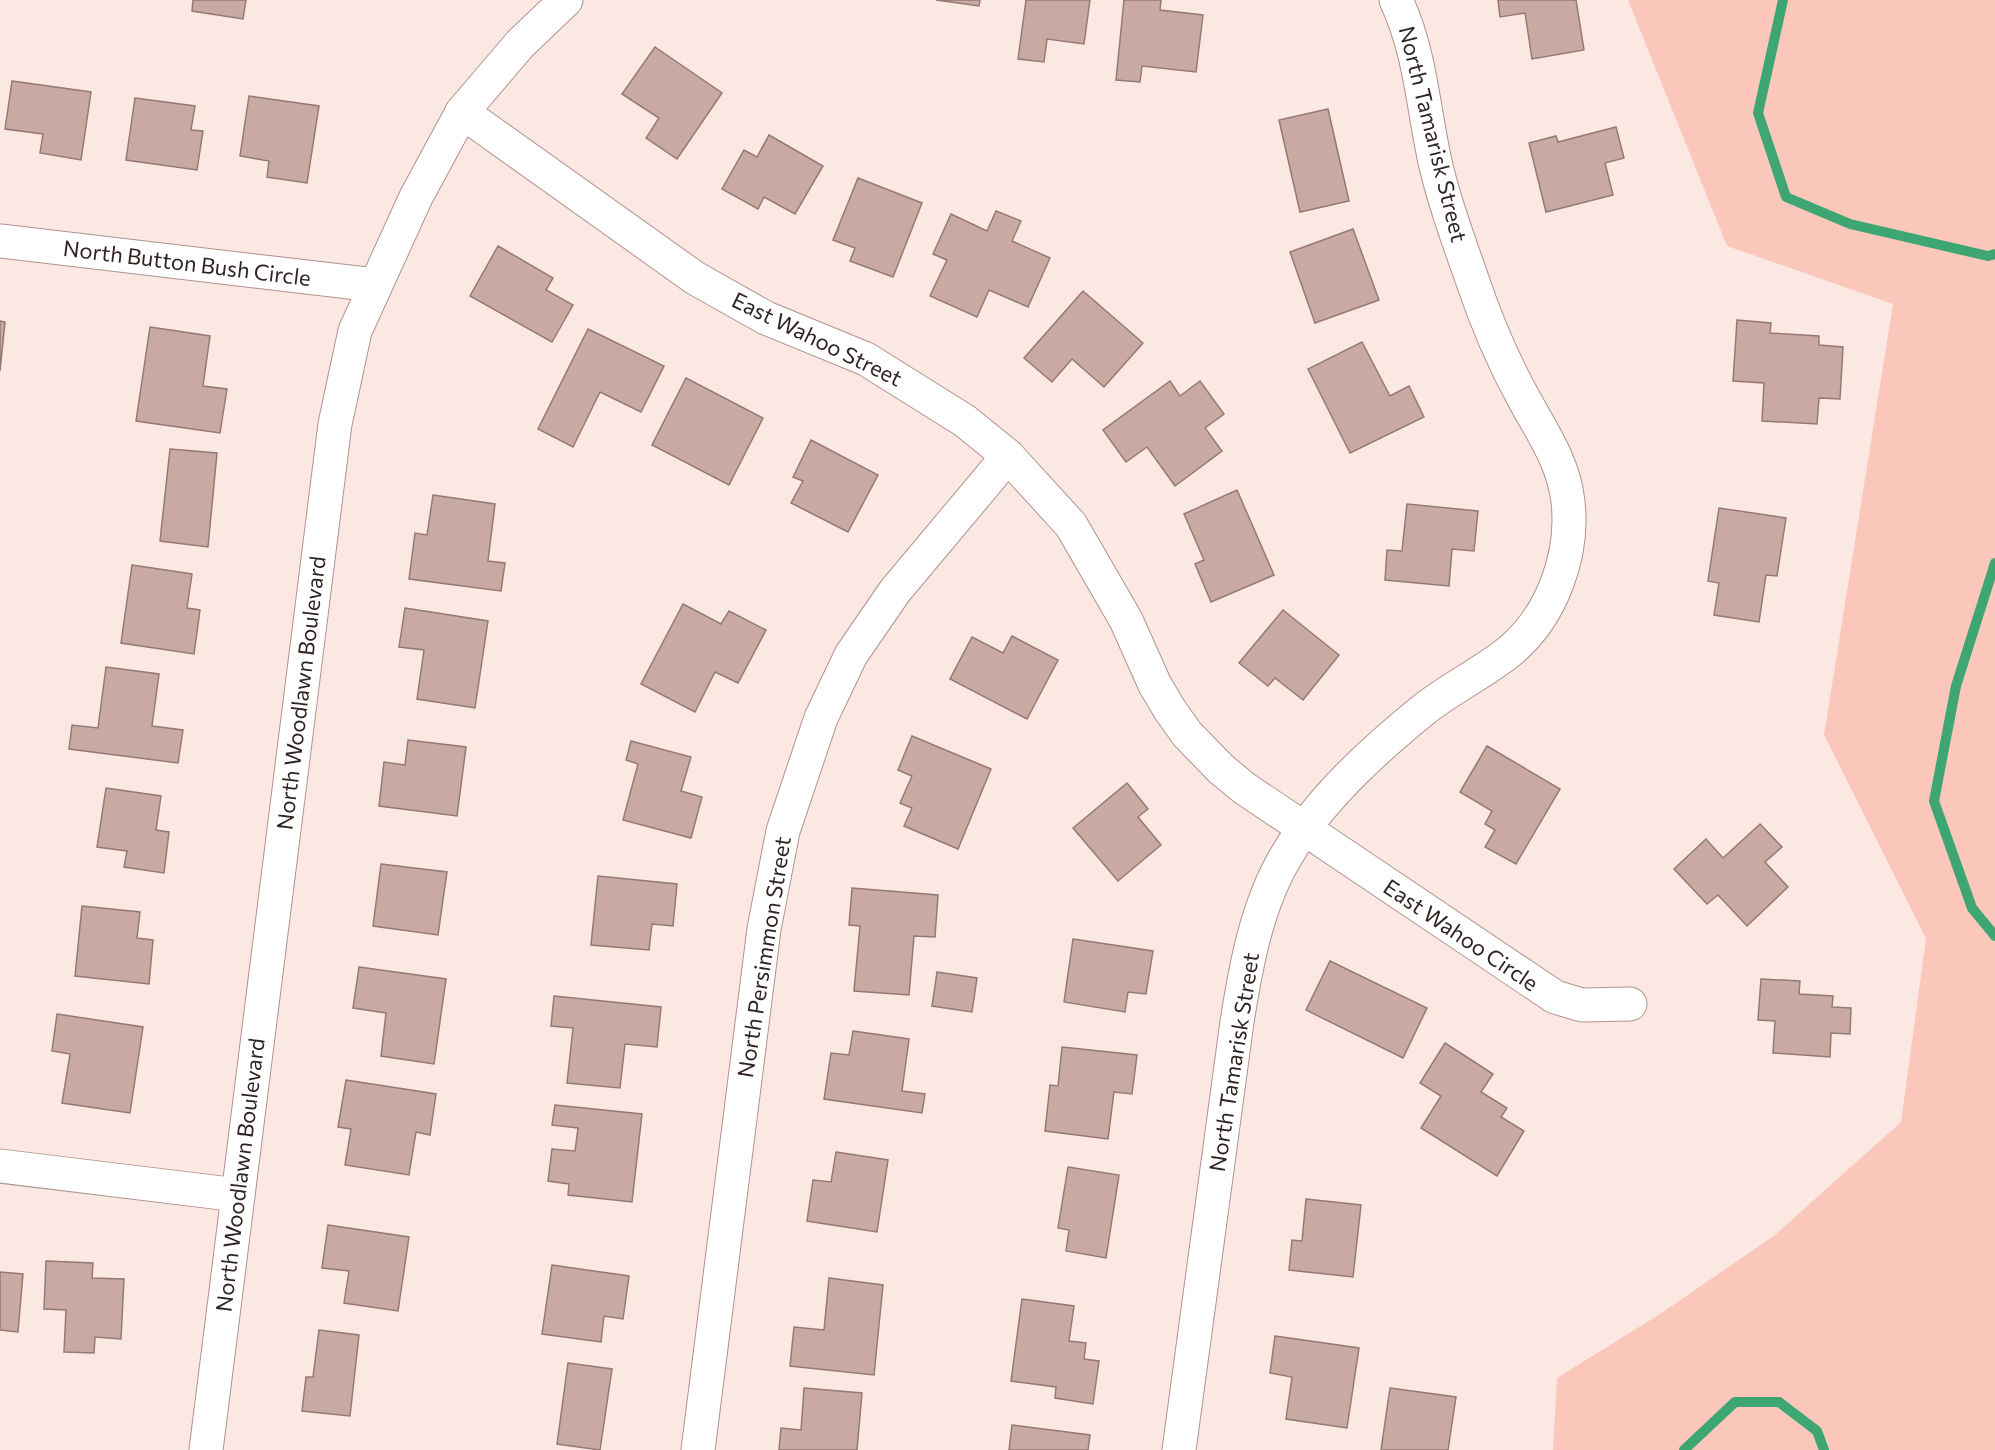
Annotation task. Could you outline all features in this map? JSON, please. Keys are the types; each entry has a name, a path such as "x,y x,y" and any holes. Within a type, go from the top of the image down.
{"street":[{"name":"North Woodlawn Boulevard","path":"206,1450 335,424 355,331 416,197 462,112 520,44 566,0"},
{"name":"North Tamarisk Street","path":"1179,1450 1246,964 1265,903 1287,854 1345,781 1396,732 1426,708 1509,652 1525,636 1551,597 1559,576 1568,536 1568,501 1564,478 1550,443 1520,391 1482,309 1448,212 1436,164 1414,44 1396,0"},
{"name":"East Wahoo Street","path":"462,112 695,278 766,318 866,359 938,402 1008,456 1071,525 1126,620 1155,685 1187,734 1244,789 1305,829"},
{"name":"North Button Bush Circle","path":"0,241 375,285"},
{"name":"North Persimmon Street","path":"698,1450 764,929 785,821 821,718 850,656 895,591 1008,456"},
{"name":"East Wahoo Circle","path":"1305,829 1555,997 1582,1005 1630,1004"},
{"path":"0,1166 238,1195"}],"shaded area":[{"path":"1628,0 1995,0 1995,1450 1553,1450 1557,1378 1660,1314 1775,1235 1901,1122 1926,939 1824,735 1893,304 1727,246"}],"building":[{"path":"193,0 246,0 243,19 192,11"},
{"path":"936,0 980,0 979,6"},
{"path":"1026,0 1090,0 1084,44 1047,39 1044,62 1018,59"},
{"path":"1124,0 1161,0 1160,10 1203,15 1196,72 1142,66 1140,82 1116,80"},
{"path":"1498,0 1576,0 1584,50 1532,59 1525,13 1500,17"},
{"path":"655,47 722,93 677,159 646,138 659,118 622,94"},
{"path":"12,81 91,92 81,160 40,153 43,134 5,129"},
{"path":"249,96 319,106 307,183 267,177 269,161 240,156"},
{"path":"135,98 195,106 191,130 203,131 197,170 126,160"},
{"path":"1328,109 1349,201 1300,212 1279,120"},
{"path":"1616,127 1624,158 1605,163 1613,195 1546,212 1529,143 1556,136 1558,142"},
{"path":"769,135 823,166 795,214 764,197 758,209 722,189 744,150 757,157"},
{"path":"858,178 922,203 893,277 850,261 855,248 833,240"},
{"path":"996,211 1021,221 1012,241 1050,258 1028,307 989,290 977,317 930,296 947,260 933,254 951,214 987,231"},
{"path":"1353,229 1379,300 1315,323 1290,252"},
{"path":"498,246 553,278 546,290 573,305 552,342 470,296"},
{"path":"1083,291 1143,343 1104,387 1072,359 1052,382 1024,358"},
{"path":"1737,320 1771,323 1770,333 1819,336 1819,345 1843,347 1840,399 1819,398 1817,424 1762,421 1764,383 1733,381"},
{"path":"0,321 5,322 0,371"},
{"path":"150,327 210,336 203,386 227,389 220,433 136,421"},
{"path":"588,329 664,366 641,412 600,392 573,447 538,429"},
{"path":"1362,342 1390,396 1409,386 1424,417 1350,453 1308,369"},
{"path":"686,378 763,418 729,485 652,445"},
{"path":"1170,381 1180,396 1200,381 1224,414 1205,428 1222,451 1175,486 1147,447 1126,462 1103,430"},
{"path":"811,440 878,475 848,532 791,503 803,481 793,477"},
{"path":"170,449 217,453 208,547 160,541"},
{"path":"1237,490 1274,575 1211,602 1195,564 1204,560 1184,514"},
{"path":"433,495 495,504 488,561 505,563 501,591 409,579 415,533 427,535"},
{"path":"1407,504 1478,511 1474,551 1452,549 1449,586 1385,580 1387,550 1402,551"},
{"path":"1719,508 1786,518 1777,576 1766,575 1759,622 1714,615 1719,583 1708,581"},
{"path":"132,565 192,574 187,608 200,610 194,654 121,643"},
{"path":"683,604 721,624 729,611 766,630 738,683 715,672 695,712 641,684"},
{"path":"405,608 488,621 475,708 417,699 424,650 399,647"},
{"path":"1283,610 1339,655 1303,700 1275,678 1268,686 1239,663"},
{"path":"1012,636 1058,660 1027,719 950,679 972,637 1003,653"},
{"path":"106,667 159,674 152,726 183,730 178,763 69,749 72,725 98,728"},
{"path":"912,736 991,769 958,849 904,826 912,808 900,803 912,776 898,770"},
{"path":"408,740 466,747 457,816 379,806 384,762 405,765"},
{"path":"631,741 691,757 681,791 702,797 691,838 623,820 638,764 626,760"},
{"path":"1487,746 1560,789 1516,864 1485,847 1495,830 1485,824 1492,811 1460,792"},
{"path":"1127,783 1148,809 1138,817 1161,845 1118,881 1073,828"},
{"path":"106,788 161,796 156,830 169,832 164,873 124,867 127,851 97,847"},
{"path":"1760,824 1782,847 1765,862 1788,887 1747,926 1718,895 1707,904 1674,869 1706,839 1723,858"},
{"path":"381,864 447,872 438,935 373,926"},
{"path":"598,876 677,884 673,926 652,924 649,950 591,945"},
{"path":"852,888 938,895 935,937 914,936 909,995 854,991 860,926 849,925"},
{"path":"82,906 140,912 137,938 153,940 149,984 75,976"},
{"path":"1073,939 1153,951 1146,994 1128,992 1125,1012 1064,1002"},
{"path":"1330,961 1427,1008 1403,1058 1306,1010"},
{"path":"359,967 446,979 434,1064 381,1056 386,1013 353,1008"},
{"path":"937,972 977,978 972,1012 932,1006"},
{"path":"1761,979 1800,981 1799,994 1833,996 1832,1007 1851,1008 1850,1034 1831,1033 1830,1057 1773,1053 1775,1021 1758,1020"},
{"path":"554,996 661,1007 657,1047 625,1044 620,1088 567,1083 573,1028 551,1026"},
{"path":"57,1014 143,1027 130,1113 62,1103 70,1054 52,1051"},
{"path":"853,1031 909,1039 902,1091 925,1094 922,1113 824,1099 831,1053 849,1055"},
{"path":"1445,1043 1493,1074 1481,1092 1507,1108 1501,1117 1524,1131 1497,1176 1421,1128 1441,1096 1420,1083"},
{"path":"1062,1047 1137,1055 1132,1094 1114,1092 1108,1139 1045,1131 1050,1085 1058,1086"},
{"path":"346,1080 436,1094 430,1135 416,1132 409,1175 345,1165 351,1129 338,1127"},
{"path":"555,1105 642,1114 632,1202 568,1195 569,1184 548,1181 552,1149 575,1151 578,1128 552,1125"},
{"path":"836,1152 888,1160 877,1232 807,1221 813,1180 831,1182"},
{"path":"1068,1167 1119,1175 1106,1258 1066,1251 1069,1230 1058,1228"},
{"path":"1306,1199 1361,1205 1353,1277 1289,1270 1292,1240 1302,1241"},
{"path":"328,1225 409,1237 398,1311 344,1303 349,1271 322,1268"},
{"path":"46,1261 93,1263 92,1278 124,1279 121,1339 95,1337 94,1353 64,1352 66,1310 44,1309"},
{"path":"552,1265 629,1276 623,1319 604,1316 601,1342 542,1334"},
{"path":"0,1272 23,1274 18,1332 0,1330"},
{"path":"829,1278 883,1285 874,1375 790,1366 794,1327 824,1330"},
{"path":"1022,1299 1074,1306 1069,1341 1086,1343 1084,1359 1099,1361 1093,1404 1055,1398 1056,1387 1011,1381"},
{"path":"319,1330 359,1335 350,1416 302,1411 306,1377 313,1377"},
{"path":"1275,1336 1359,1348 1347,1428 1286,1419 1292,1377 1270,1373"},
{"path":"568,1363 612,1369 600,1450 557,1444"},
{"path":"804,1388 862,1393 857,1450 779,1450 781,1428 801,1430"},
{"path":"1390,1388 1456,1397 1448,1450 1381,1450"},
{"path":"1012,1425 1090,1435 1088,1450 1009,1450"}],"waterway":[{"path":"1783,0 1758,113 1786,197 1850,224 1988,256 1995,254"},
{"path":"1995,563 1956,686 1934,801 1972,908 1995,936"},
{"path":"1684,1450 1735,1402 1779,1402 1817,1431 1824,1450"}]}
